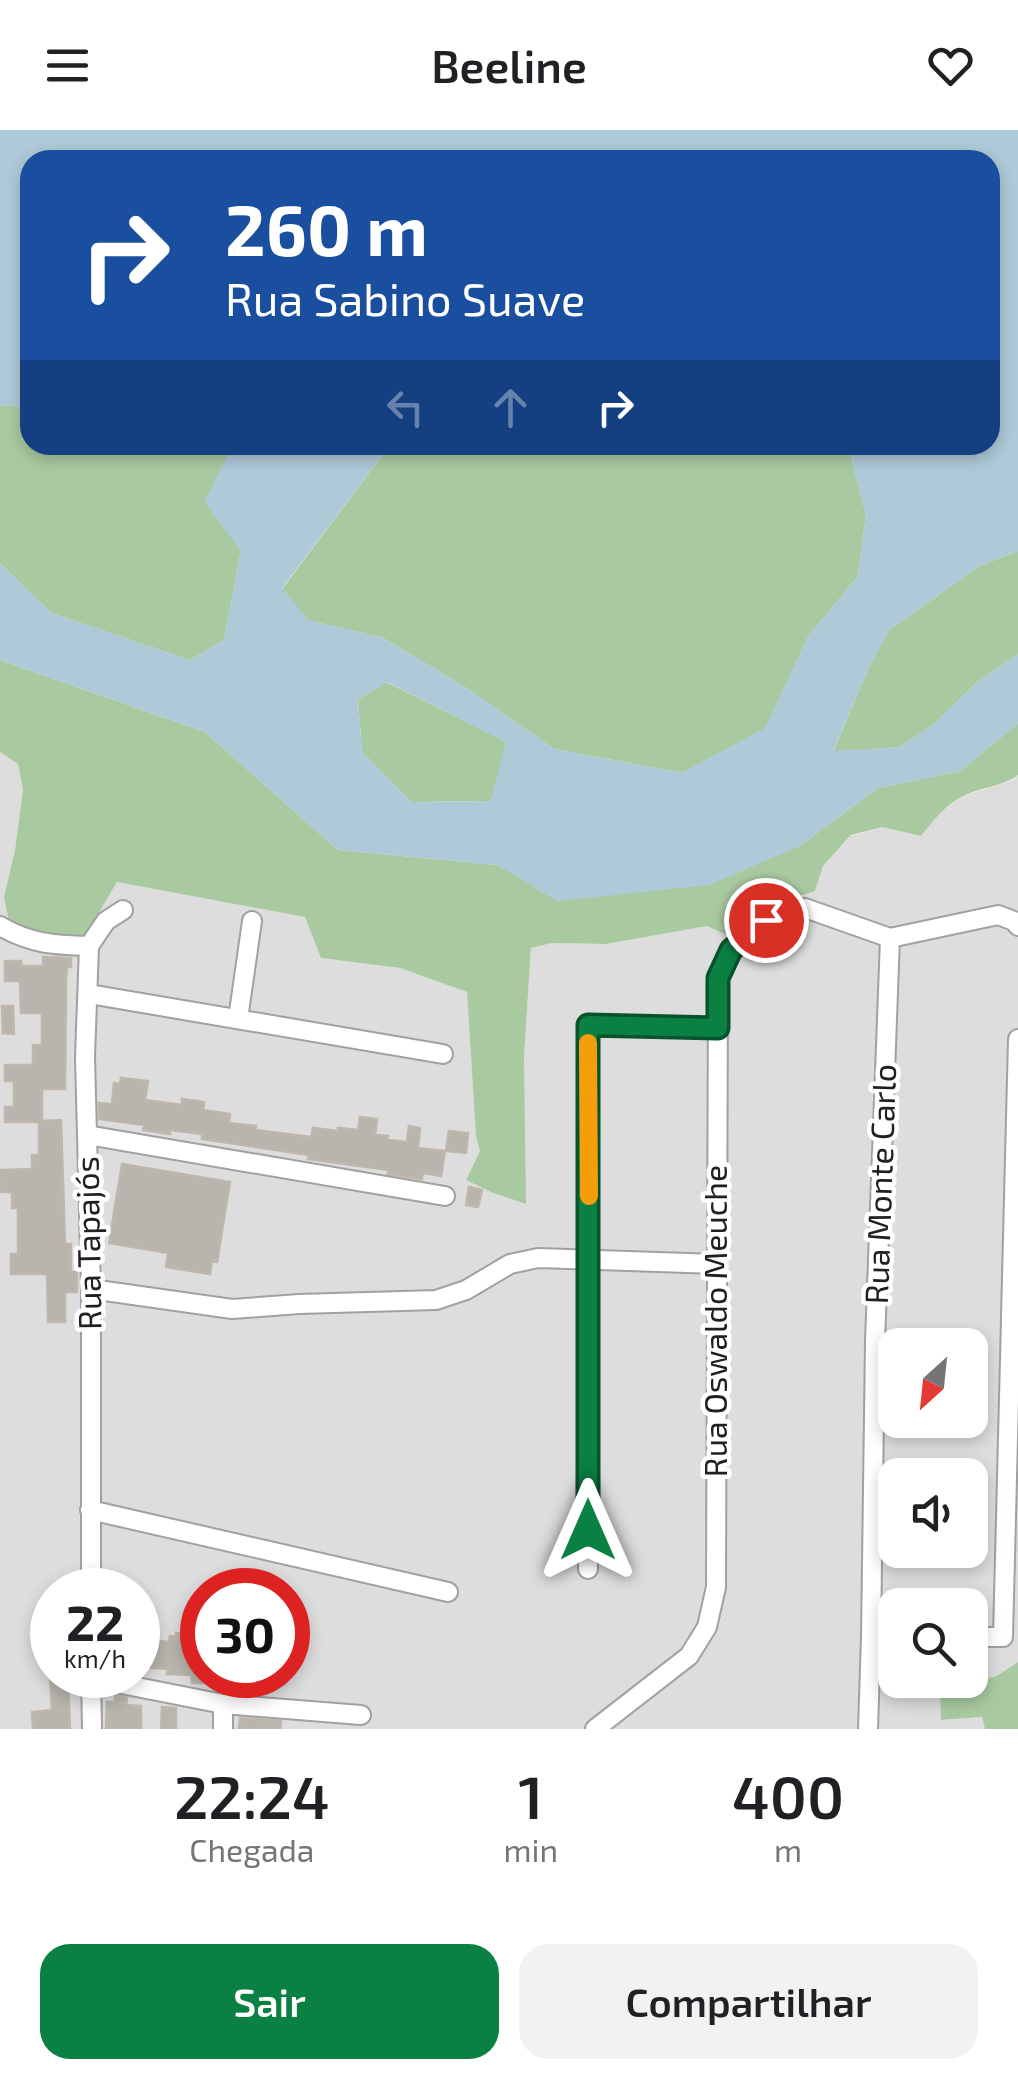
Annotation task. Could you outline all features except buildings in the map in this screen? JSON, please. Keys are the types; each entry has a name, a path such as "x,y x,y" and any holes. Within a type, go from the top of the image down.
{"street":[{"name":"Rua Oswaldo Meuche","path":"594,1729 690,1656 708,1627 716,1587 718,978 731,950 766,920 805,908 890,938"},
{"path":"0,926 46,945 89,946 106,921 122,910"},
{"path":"890,938 998,915 1012,922"},
{"path":"238,1019 252,921"},
{"name":"Rua Monte Carlo","path":"868,1729 875,1342 890,938"},
{"name":"Rua Tapajós","path":"89,946 85,1058 91,1288 91,1568"},
{"path":"89,994 443,1054"},
{"path":"588,1569 588,1025 718,1028"},
{"path":"988,1637 1003,1637 1018,1039"},
{"path":"87,1135 445,1196"},
{"path":"91,1288 232,1308 436,1300 466,1290 510,1264 538,1258 717,1264"},
{"path":"90,1510 448,1592"},
{"path":"872,1637 878,1637"},
{"path":"160,1691 223,1704 361,1716"},
{"path":"91,1698 92,1729"},
{"path":"222,1729 223,1704"}],"shaded area":[{"path":"0,752 18,764 23,789 4,897 84,938 117,882 305,917 321,958 400,968 467,992 480,1151 466,1180 525,1203 524,1056 531,948 552,943 606,944 707,926 745,926 770,905 815,891 823,866 851,836 882,827 921,836 939,813 963,796 1011,781 1018,775 1018,1662 988,1678 988,1588 878,1588 878,1698 941,1698 942,1720 983,1717 985,1729 0,1729"}],"green space":[{"path":"0,405 20,407 20,455 228,455 241,551 224,640 190,660 51,613 0,563"},
{"path":"382,455 852,455 866,514 858,576 808,637 765,729 682,773 554,749 465,687 383,638 308,620 282,589"},
{"path":"1018,551 1018,654 977,682 932,726 900,747 833,752 888,631 979,566"},
{"path":"0,660 205,732 338,850 498,865 558,901 798,847 878,788 960,771 1018,723 1018,775 957,800 921,836 882,827 851,835 823,866 815,891 770,905 745,926 725,934 707,926 606,944 552,943 531,948 524,1056 526,1204 466,1180 480,1151 467,992 400,968 321,958 305,917 117,882 84,938 28,936 10,926 4,897 23,789 18,764 0,752"},
{"path":"386,682 507,742 491,801 411,802 362,752 358,699"},
{"path":"1018,1662 1018,1729 985,1729 982,1717 941,1720 940,1698 988,1698 988,1678"}],"water":[{"path":"0,130 1018,130 1018,551 979,566 888,631 833,751 900,747 932,726 977,682 1018,654 1018,723 960,771 878,788 798,847 709,885 558,901 497,865 338,850 205,732 0,660 0,563 51,613 190,660 224,640 241,551 204,502 228,455 382,455 282,588 308,620 383,638 465,687 554,749 682,773 765,728 808,637 858,576 866,514 852,455 1000,455 1000,150 20,150 20,407 0,405","holes":["387,682 506,742 491,801 411,802 362,752 358,699"]}],"slow traffic":[{"path":"588,1043 589,1196"}],"route":[{"path":"588,1530 588,1025 718,1028 718,978 731,950 766,920"}]}
